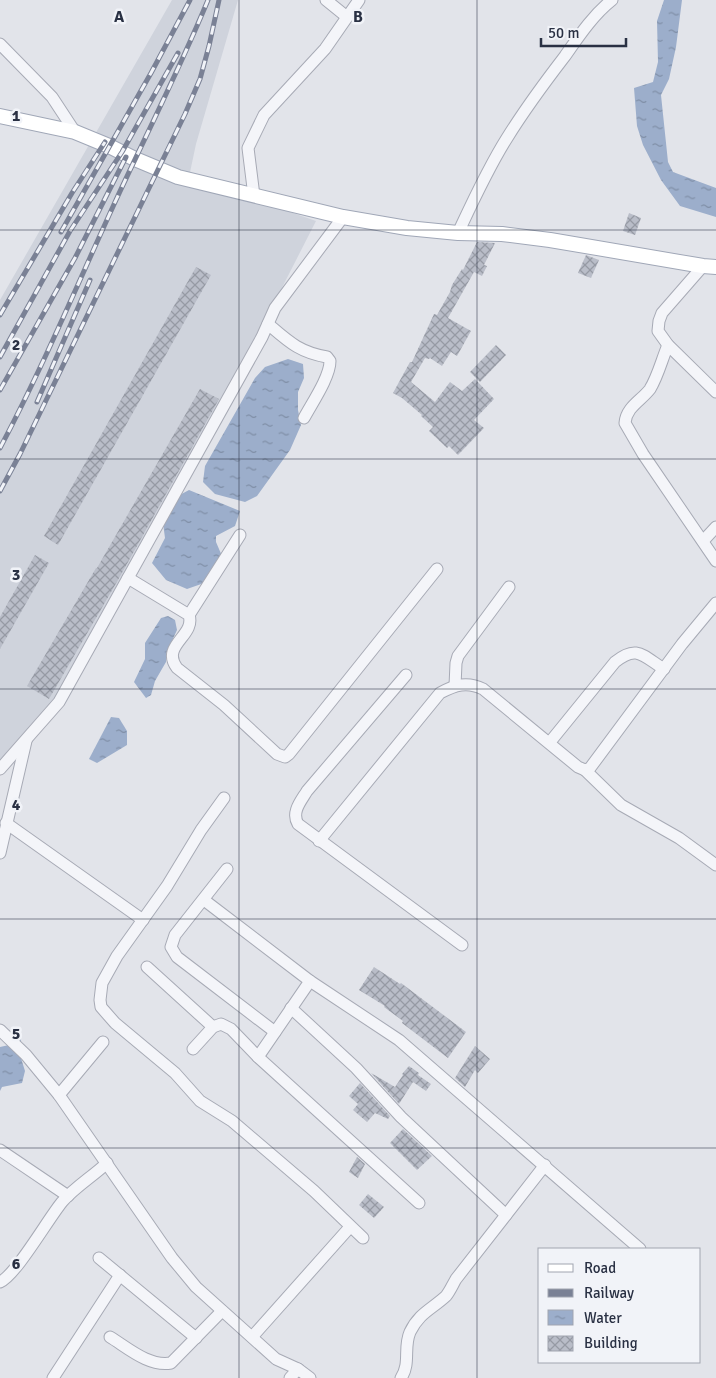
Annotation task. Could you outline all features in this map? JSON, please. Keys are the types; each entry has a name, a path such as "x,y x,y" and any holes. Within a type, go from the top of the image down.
{"main road":[{"path":"0,116 75,132 178,177 343,217 407,228 458,233 502,234 550,240 709,266"}],"street":[{"path":"326,0 347,16"},
{"path":"254,196 248,148 264,115 325,49 359,0"},
{"path":"458,233 485,176 507,137 548,77 608,1"},
{"path":"0,44 52,97 75,132"},
{"path":"0,769 59,702 268,324 275,308 343,217"},
{"path":"709,266 662,314 658,331 668,345 716,392"},
{"path":"268,324 294,346 311,354 327,357 330,361 326,377 304,418"},
{"path":"668,345 649,390 632,407 627,414 625,423 643,454 716,561"},
{"path":"703,542 716,527"},
{"path":"240,535 189,615 188,627 175,647 171,656 172,662 224,705 277,754 285,756 289,754 437,569"},
{"path":"128,578 189,615"},
{"path":"454,686 458,656 509,587"},
{"path":"585,770 590,768 682,644 716,603"},
{"path":"550,742 615,662 624,655 632,652 639,654 664,669"},
{"path":"406,675 307,791 298,805 294,815 295,820 320,842 382,884 462,945"},
{"path":"320,842 440,693 454,686 467,684 483,689 550,742 578,767 585,770 621,805 680,838 716,865"},
{"path":"0,853 27,737"},
{"path":"224,798 201,830 181,866 117,956 102,983 101,1007 115,1023 175,1073 200,1101 232,1122 314,1191 362,1238"},
{"path":"6,823 143,920"},
{"path":"227,870 175,935 171,946 177,956 275,1032"},
{"path":"204,900 310,981 399,1040 639,1248"},
{"path":"147,967 212,1027"},
{"path":"258,1057 310,981"},
{"path":"291,1008 356,1068 401,1117 506,1215"},
{"path":"194,1049 212,1027 221,1024 231,1029 258,1057 419,1203"},
{"path":"0,1030 26,1055 59,1095 172,1258 196,1287 276,1359 298,1369 310,1378"},
{"path":"59,1095 103,1042"},
{"path":"0,1150 68,1196"},
{"path":"0,1282 12,1271 68,1196 107,1164"},
{"path":"401,1378 408,1358 407,1340 419,1318 426,1310 446,1295 456,1279 545,1165"},
{"path":"252,1337 350,1226"},
{"path":"99,1258 196,1338"},
{"path":"53,1378 120,1275"},
{"path":"110,1337 149,1361 161,1365 171,1363 222,1312"},
{"path":"290,1378 298,1369"}],"shaded area":[{"path":"172,0 238,0 196,144 189,177 316,221 266,319 55,702 0,768 0,300"}],"water":[{"path":"664,0 682,0 676,47 669,79 661,95 668,162 673,172 716,188 716,217 680,206 661,180 643,145 637,126 634,88 653,82 658,62 657,21"},
{"path":"288,359 303,364 304,378 298,392 298,410 301,425 290,450 257,496 245,502 215,494 203,482 205,466 255,378 265,367"},
{"path":"189,490 240,511 235,526 216,536 216,542 222,556 207,582 187,589 166,580 152,563 165,538 163,523 176,497"},
{"path":"168,616 175,620 177,630 166,654 166,662 155,681 151,695 146,698 134,682 145,659 145,643 161,618"},
{"path":"111,717 119,718 127,731 127,745 97,763 89,759"},
{"path":"15,1035 21,1039 20,1055 25,1071 22,1083 2,1087 0,1091 0,1047 9,1045"}],"building":[{"path":"629,213 641,218 635,235 623,231"},
{"path":"477,242 495,243 484,265 487,266 482,276 474,272 448,318 471,331 457,356 451,352 442,366 430,358 425,358 411,382 435,402 450,382 462,391 475,379 494,399 474,420 484,428 458,455 449,446 447,448 429,431 433,427 422,415 393,393 410,362 412,362 434,314 437,315"},
{"path":"586,255 599,260 591,278 578,273"},
{"path":"196,267 211,275 58,545 44,536"},
{"path":"496,345 506,355 480,382 470,372"},
{"path":"200,389 219,399 49,699 27,686"},
{"path":"35,555 49,563 0,649 0,617"},
{"path":"374,967 401,983 466,1032 448,1058 402,1023 403,1021 385,1006 359,990"},
{"path":"475,1046 490,1059 478,1073 475,1070 465,1087 455,1078"},
{"path":"409,1066 431,1084 426,1091 413,1082 399,1104 371,1073 395,1087"},
{"path":"360,1083 390,1116 388,1119 375,1113 367,1122 353,1110 358,1104 349,1096"},
{"path":"403,1129 432,1156 417,1170 390,1143"},
{"path":"357,1157 365,1164 358,1178 349,1172"},
{"path":"368,1194 384,1207 374,1218 359,1205"}],"railway":[{"path":"61,232 190,0"},
{"path":"0,448 46,356 208,0"},
{"path":"0,491 20,454 185,114 200,79 219,0"},
{"path":"0,357 70,231 122,152 178,53"},
{"path":"0,315 72,193 105,142"},
{"path":"0,390 75,258 126,157"},
{"path":"37,402 90,280"}]}
